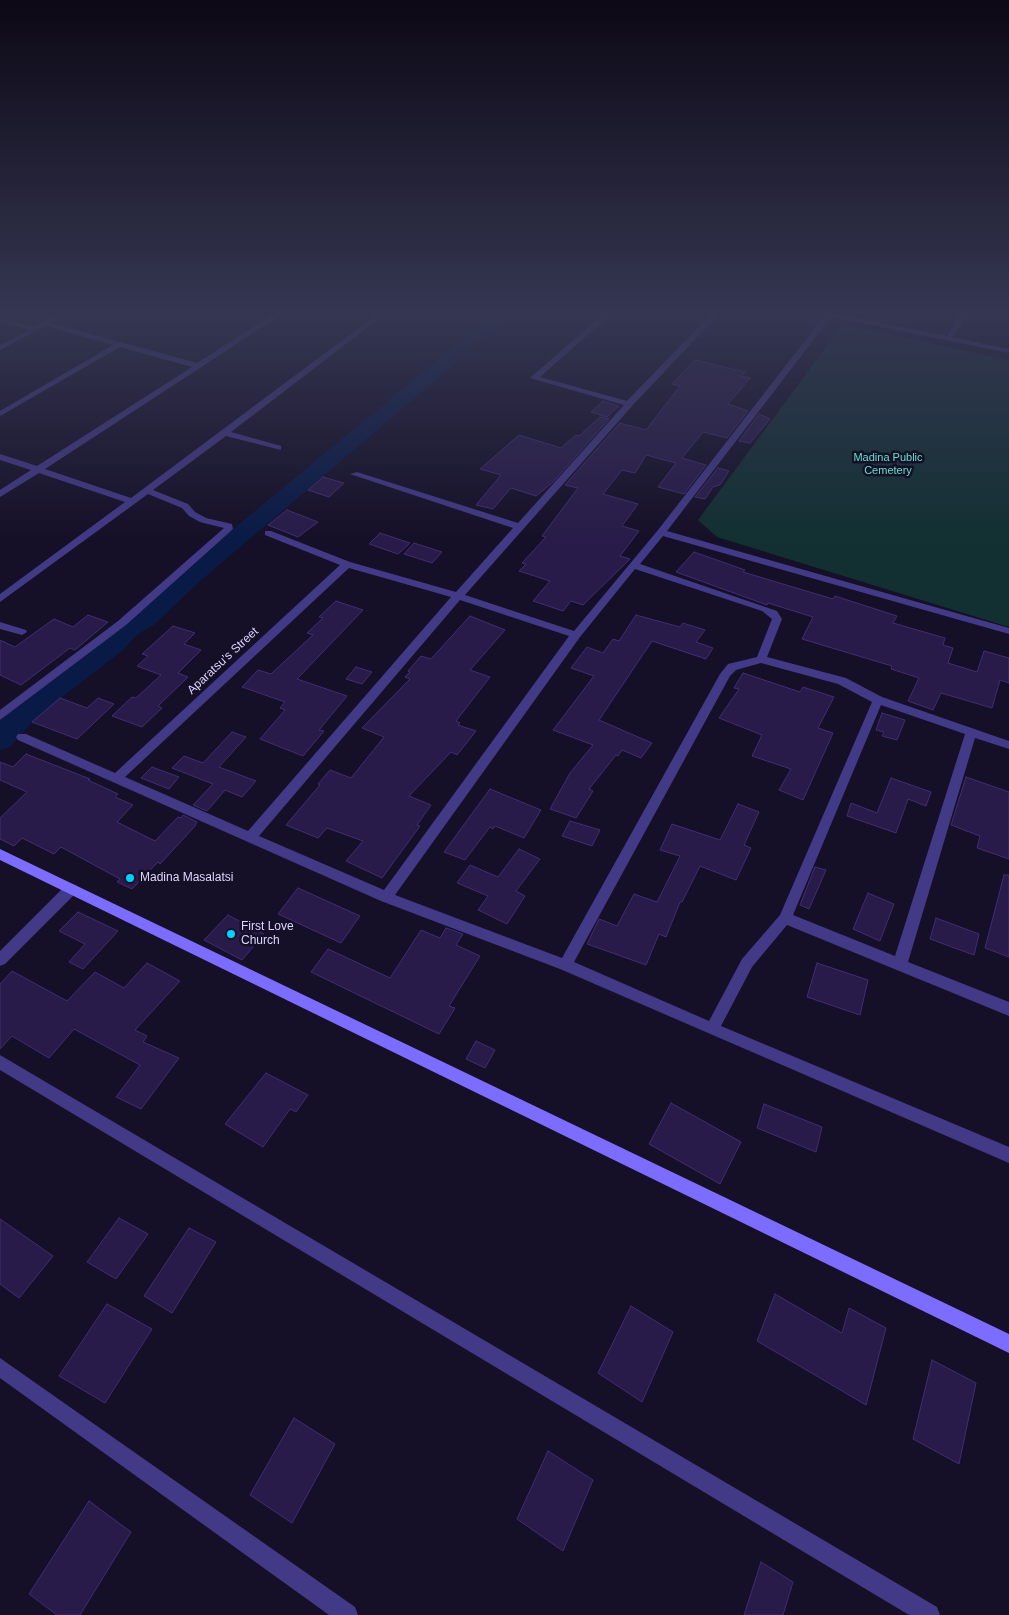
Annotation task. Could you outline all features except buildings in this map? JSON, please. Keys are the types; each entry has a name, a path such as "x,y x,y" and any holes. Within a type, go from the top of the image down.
{"street":[{"path":"0,414 41,390"},
{"path":"0,494 160,390"},
{"path":"0,599 280,390"},
{"path":"579,390 629,404"},
{"path":"250,837 458,596 642,390"},
{"path":"386,897 576,635 634,566 771,390"},
{"path":"225,432 278,448"},
{"path":"0,458 131,501"},
{"path":"354,474 520,528"},
{"path":"0,716 122,623 228,529 229,526 204,520 185,506 146,490"},
{"path":"661,532 1009,631"},
{"path":"268,533 347,564 458,596 576,635"},
{"name":"Aparatsu’s Street","path":"117,778 347,564"},
{"path":"634,566 773,613 777,619 761,659"},
{"path":"0,626 22,632"},
{"path":"565,965 726,674 732,667 761,659 842,681 878,700 1009,745"},
{"path":"712,1029 747,963 785,918 878,700"},
{"path":"900,964 971,732"},
{"path":"22,737 386,897 565,965 1009,1155"},
{"path":"0,854 1009,1344"},
{"path":"0,960 71,889"},
{"path":"785,918 1009,1009"},
{"path":"0,1062 929,1615"},
{"path":"0,1367 347,1615"}],"green space":[{"name":"Madina Public Cemetery","path":"794,390 1009,390 1009,627 717,537 698,520"}],"waterway":[{"path":"0,740 29,708 61,682 113,645 129,628 145,619 189,578 413,390"}],"place":[{"name":"Madina Masalatsi","path":"130,878"},
{"name":"First Love Church","path":"231,934"}]}
